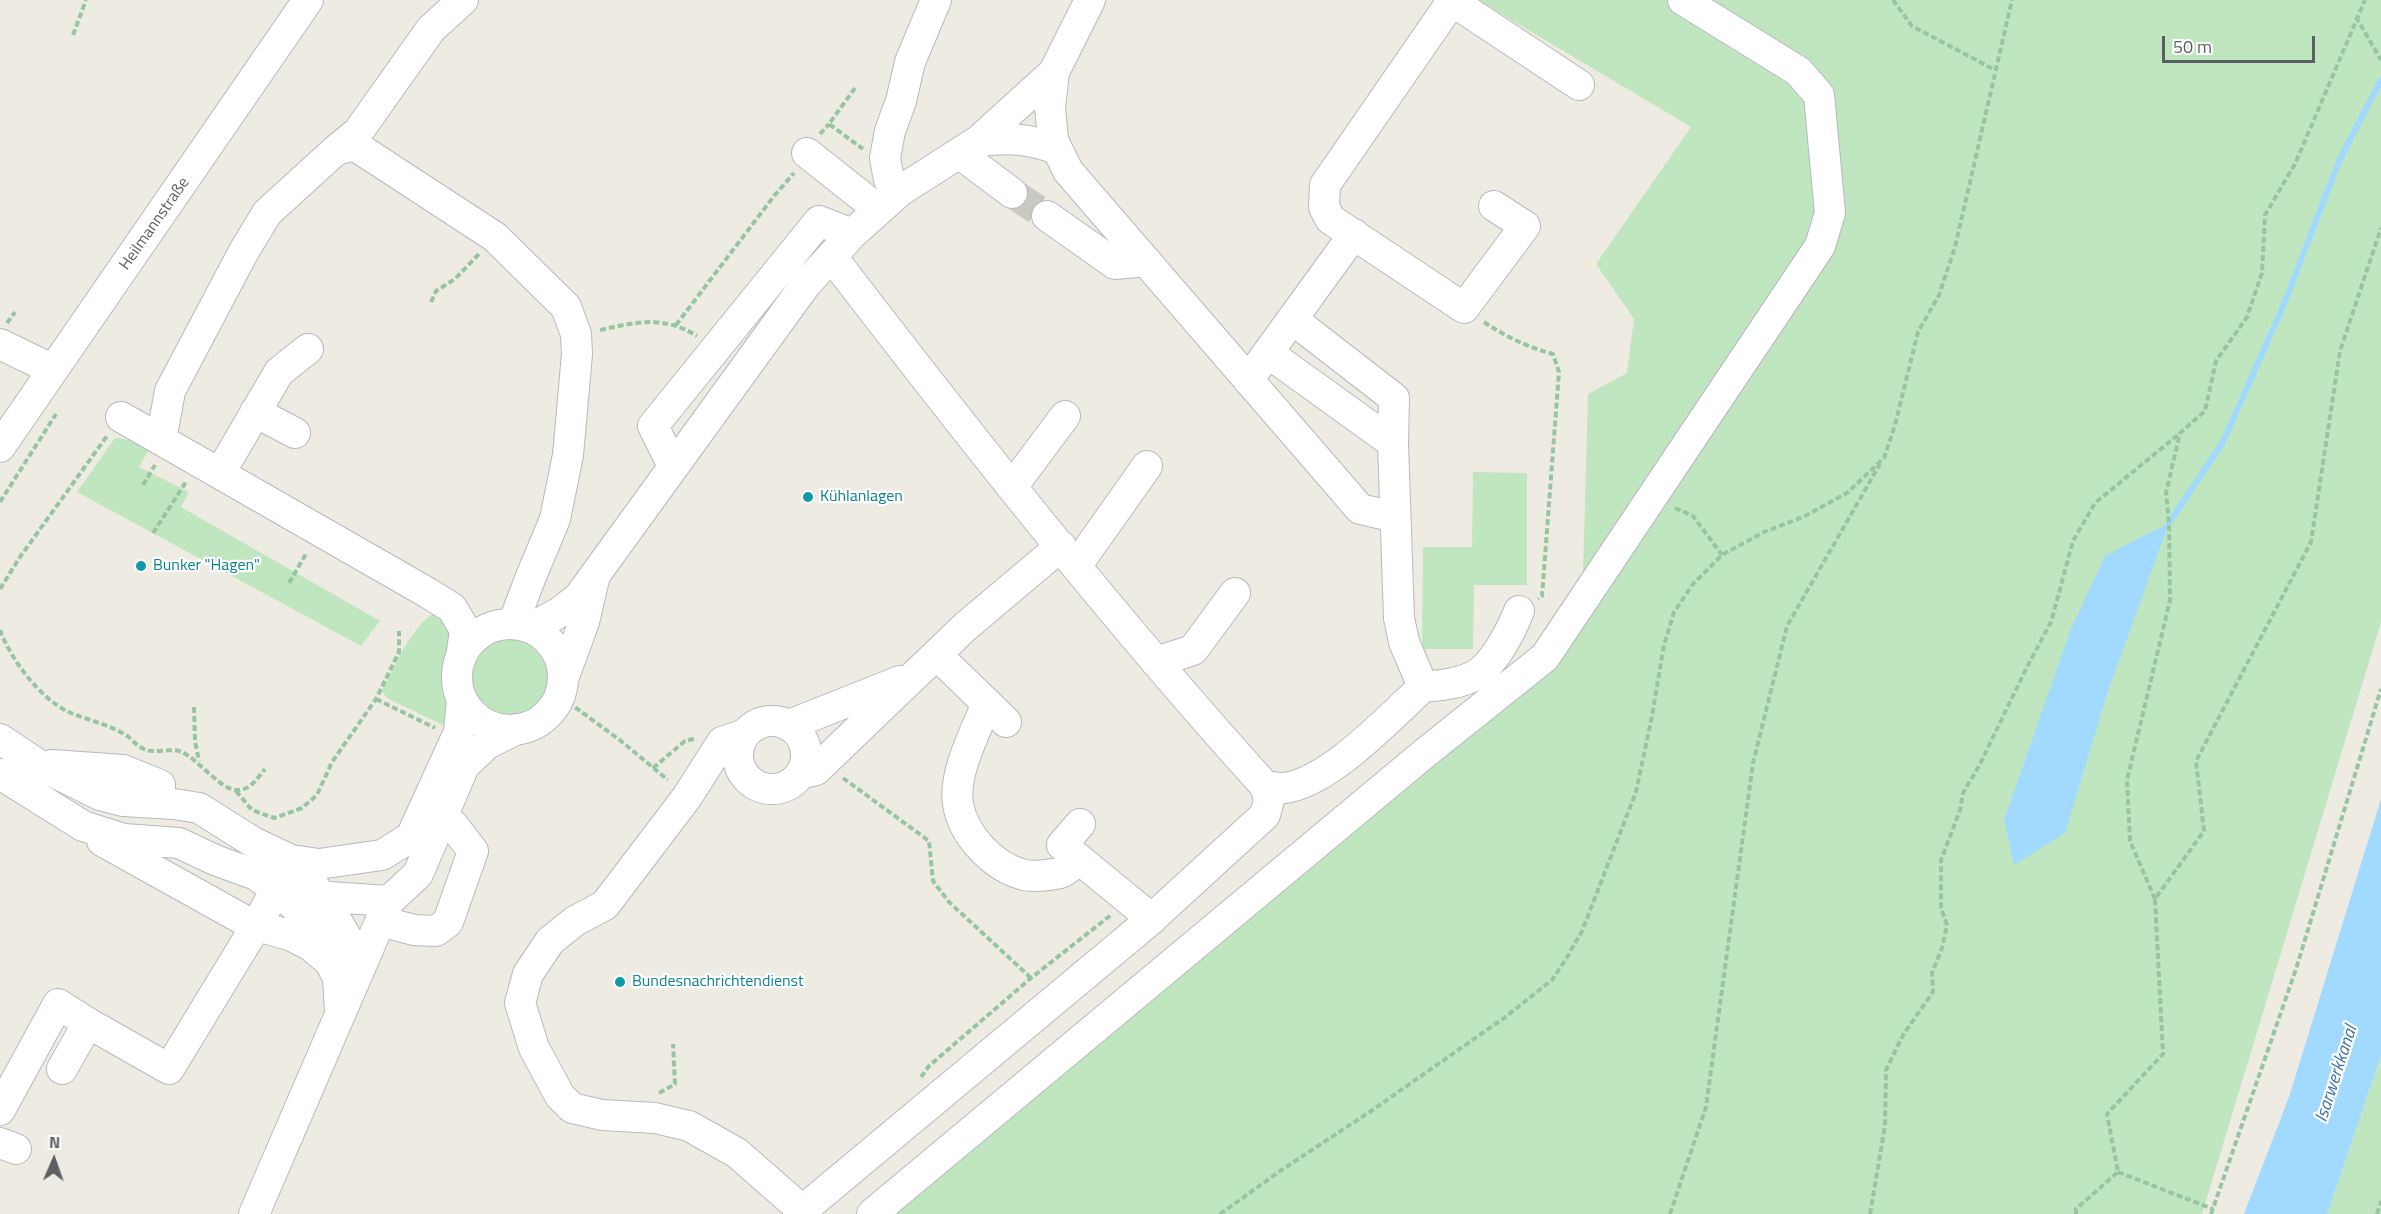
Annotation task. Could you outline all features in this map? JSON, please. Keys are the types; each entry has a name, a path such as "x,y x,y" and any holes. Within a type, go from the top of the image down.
{"street":[{"name":"Heilmannstraße","path":"0,447 308,0"},
{"path":"161,440 170,391 244,251 267,213 358,132 430,29 463,0"},
{"path":"889,200 889,180 885,158 890,131 901,101 910,62 936,0"},
{"path":"1090,0 1054,72 1050,107 1053,140 1068,171 1360,509 1395,517"},
{"path":"1494,206 1525,226 1464,308 1330,219 1324,207 1325,185 1451,0 1579,85"},
{"path":"872,1214 1425,753 1545,657 1820,246 1830,213 1819,95 1798,71 1683,0"},
{"path":"461,657 467,645 489,628 516,625 560,612 573,602 806,284 852,234 889,200 969,148 1054,72"},
{"path":"969,148 1011,138 1038,142 1057,149"},
{"path":"336,150 354,145 495,237 566,307 576,334 577,354 568,455 555,519 530,579 516,625"},
{"path":"969,148 1012,193"},
{"path":"810,154 889,200"},
{"path":"1047,216 1115,264 1146,261"},
{"path":"673,466 652,426 819,221 852,234"},
{"path":"1248,380 1354,234"},
{"path":"812,768 802,738 789,725 770,721 760,723 733,738 605,905 575,921 550,941 528,974 520,1003 534,1048 560,1096 572,1108 602,1115 655,1118 689,1126 737,1153 800,1212 1152,919 1265,815 1269,800 1265,786 1156,662 959,423 832,257"},
{"path":"1292,319 1394,398 1393,443 1399,618 1407,650 1424,687"},
{"path":"0,344 41,363"},
{"path":"210,468 255,412 279,372 308,349"},
{"path":"1268,352 1393,443"},
{"path":"1275,410 1296,373"},
{"path":"255,412 295,433"},
{"path":"1012,487 1065,416"},
{"path":"121,417 428,593 452,608 465,630 457,672 462,700 459,732 432,814 418,874 352,941 340,1011 254,1214"},
{"path":"733,738 737,760 745,777 760,788 779,789 788,786 812,768 965,627 1069,555 1147,466"},
{"path":"462,700 472,713 485,723 501,729 531,726 543,719 552,709 561,688 584,622 595,574"},
{"path":"428,593 447,595 545,637 555,649 562,663 561,688"},
{"path":"1156,662 1192,650 1235,593"},
{"path":"1265,786 1285,788 1317,776 1344,759 1424,687 1449,685 1475,675 1494,656 1512,628 1519,611"},
{"path":"927,664 996,712 958,780 958,803 964,823 980,847 1004,867 1025,875 1062,872 1079,860"},
{"path":"789,725 927,664"},
{"path":"39,765 123,770 189,797 199,808 254,842 291,860 319,864 382,855 411,837 432,814 464,766 487,744 517,729"},
{"path":"0,739 39,765 100,795 123,801 199,808"},
{"path":"0,768 15,772 99,819 160,822 182,828 266,882 297,907 317,932 352,941"},
{"path":"0,774 136,861 256,926 292,936 352,941 414,930 436,931 448,922 473,851 453,825 432,814"},
{"path":"687,797 707,783 720,778 745,777"},
{"path":"70,780 160,785"},
{"path":"1080,824 1062,845 1152,919"},
{"path":"83,826 124,839 178,843 266,882 322,896 352,941"},
{"path":"136,861 215,860"},
{"path":"0,1110 58,1004 169,1069 256,926 266,882 291,860"},
{"path":"291,860 322,896 352,941"},
{"path":"62,1070 88,1023"}],"path":[{"path":"73,35 87,0"},
{"path":"1893,0 1912,26 1995,70"},
{"path":"1670,1214 1706,1107 1753,763 1787,626 1884,458 1895,425 1918,332 1939,295 1955,247 2012,0"},
{"path":"1870,1214 1885,1126 1886,1070 1903,1035 1933,992 1932,973 1942,948 1947,925 1941,908 1941,860 1960,810 1963,794 1980,766 2051,622 2073,541 2095,503 2205,411 2216,362 2247,316 2262,273 2265,215 2295,164 2365,0"},
{"path":"2356,18 2381,60"},
{"path":"676,325 774,196 810,154 855,88"},
{"path":"829,124 886,164"},
{"path":"2155,899 2204,831 2196,761 2311,542 2340,351 2381,228"},
{"path":"431,302 436,291 455,279 495,237"},
{"path":"1464,308 1498,332 1553,354 1559,372 1542,596 1519,611"},
{"path":"576,334 646,322 668,322 717,348"},
{"path":"0,589 20,557 121,417"},
{"path":"2118,1172 2107,1114 2163,1054 2155,899 2130,841 2127,780 2170,600 2169,523 2166,493 2180,433"},
{"path":"1220,1214 1455,1053 1552,980 1582,931 1636,792 1664,645 1674,612 1693,584 1722,555 1764,532 1803,517 1847,493 1884,458"},
{"path":"153,533 210,468"},
{"path":"1645,506 1663,503 1694,516 1722,555"},
{"path":"289,583 319,531"},
{"path":"0,630 4,642 33,684 67,711 127,735 143,749 180,751 199,762 221,784 236,791 252,810 274,818 302,808 317,795 332,762 376,699 399,652 399,631"},
{"path":"561,688 579,708 687,797"},
{"path":"2211,1214 2296,969 2381,689"},
{"path":"376,699 456,738"},
{"path":"194,707 195,741 199,762"},
{"path":"653,768 685,741 710,735 733,738"},
{"path":"812,768 929,841 933,881 950,902 1031,978"},
{"path":"236,791 250,788 265,769"},
{"path":"920,1112 911,1094 929,1066 1031,978 1128,901"},
{"path":"653,1095 675,1084 673,1044"},
{"path":"2118,1172 2213,1209"},
{"path":"2076,1214 2076,1209 2118,1172"},
{"path":"2377,1214 2381,1201"}],"green space":[{"path":"1478,0 2381,0 2381,622 2202,1214 886,1214 1557,662 1583,573 1588,394 1627,373 1634,319 1596,264 1691,127"},
{"path":"115,438 153,443 139,467 189,492 181,507 380,621 361,646 77,492"},
{"path":"1473,472 1527,473 1527,585 1474,585 1473,649 1422,649 1423,547 1472,547"},
{"path":"440,611 453,641 455,701 451,729 387,698 382,691 414,633 431,615"},
{"path":"512,635 535,642 547,654 554,677 547,700 535,712 512,719 489,712 477,700 470,677 477,654 489,642"},
{"path":"2381,1056 2381,1214 2327,1214"}],"water":[{"path":"2169,523 2107,694 2065,833 2014,865 2004,820 2071,629 2105,556"},
{"name":"Isarwerkkanal","path":"2381,799 2381,1056 2327,1214 2244,1214 2289,1097"}],"waterway":[{"path":"2169,523 2223,442 2284,304 2339,161 2381,80"}],"tunnel":[{"path":"1012,193 1047,216"}],"place":[{"name":"Kühlanlagen","path":"808,497"},
{"name":"Bunker \"Hagen\"","path":"141,566"},
{"name":"Bundesnachrichtendienst","path":"620,982"}]}
